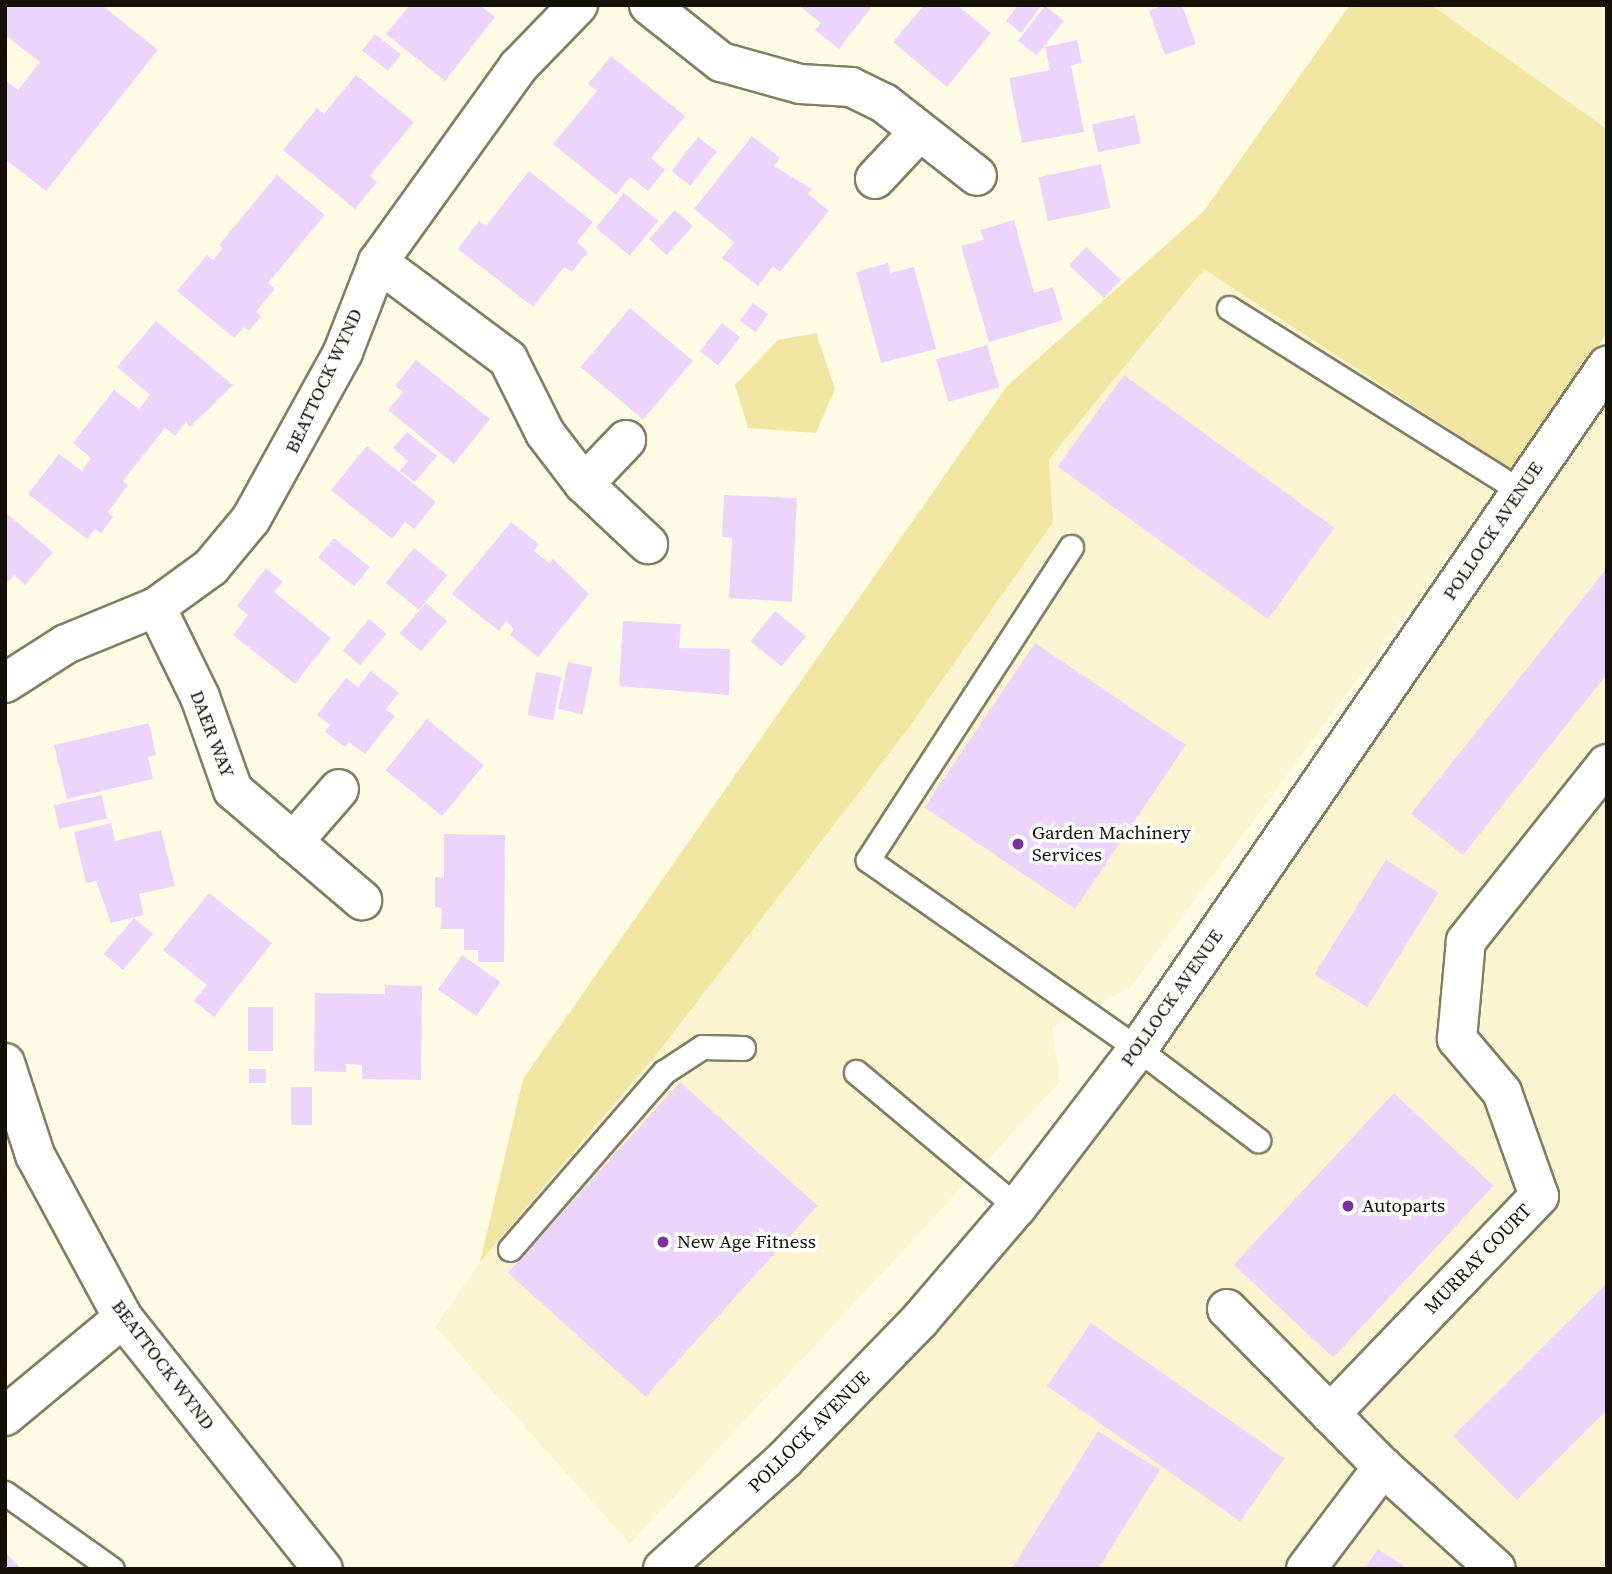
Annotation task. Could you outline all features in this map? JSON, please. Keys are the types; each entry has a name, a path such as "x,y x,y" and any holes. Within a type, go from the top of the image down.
{"street":[{"name":"BEATTOCK WYND","path":"5,683 66,644 156,607 211,567 251,519 343,352 378,262 518,66 578,5"},
{"path":"649,5 721,62 800,84 851,87 884,103 918,133 977,176"},
{"path":"875,179 918,133"},
{"path":"378,262 508,359 545,433 584,484 648,544"},
{"name":"POLLOCK AVENUE","path":"663,1569 794,1449 920,1320 1017,1207 1138,1049 1607,366"},
{"path":"584,484 626,440"},
{"name":"DAER WAY","path":"156,607 200,697 233,790 362,900"},
{"name":"MURRAY COURT","path":"1330,1414 1539,1195 1502,1092 1457,1038 1466,941 1607,764"},
{"path":"293,842 339,789"},
{"name":"BEATTOCK WYND","path":"5,1063 35,1155 123,1318 323,1569"},
{"path":"1227,1309 1382,1467 1496,1569"},
{"path":"5,1416 123,1318"},
{"path":"1306,1569 1382,1467"}],"lane":[{"path":"1229,308 1521,491"},
{"path":"1071,547 868,860 1138,1049 1258,1140"},
{"path":"510,1250 664,1072 702,1047 743,1048"},
{"path":"856,1072 1017,1207"},
{"path":"5,1493 112,1569"}],"shaded area":[{"path":"1350,5 1431,5 1607,129 1607,333 1512,470 1204,269 1049,459 1053,522 905,733 659,1051 480,1262 523,1079 1007,386 1203,212"},
{"path":"1431,5 1607,5 1607,129"},
{"path":"1204,268 1512,470 1130,988 1052,1027 1060,1082 630,1544 435,1327 480,1262 659,1050 905,733 1052,522 1049,459"},
{"path":"816,333 835,389 816,433 748,428 735,385 778,340"},
{"path":"1607,369 1607,1569 662,1569 920,1320"}],"building":[{"path":"5,5 102,5 158,50 46,191 5,159 5,80 18,90 40,62 5,35"},
{"path":"410,5 480,5 495,17 445,81 386,34"},
{"path":"798,5 873,5 839,49 815,30 821,23"},
{"path":"924,5 957,5 991,33 947,87 893,42"},
{"path":"1018,5 1042,5 1021,33 1006,21"},
{"path":"1164,5 1182,5 1196,44 1165,55 1149,11"},
{"path":"1045,6 1064,21 1037,55 1018,41"},
{"path":"375,34 401,54 388,71 362,51"},
{"path":"1077,40 1082,63 1071,65 1084,132 1022,143 1009,78 1050,70 1045,47"},
{"path":"611,56 685,116 651,158 665,170 648,191 630,177 616,195 553,144 597,91 588,84"},
{"path":"356,75 414,122 370,176 377,182 355,209 283,150 317,108 324,114"},
{"path":"1135,115 1141,143 1098,153 1092,124"},
{"path":"752,136 780,158 774,166 812,189 808,194 829,211 780,272 773,266 758,286 722,258 734,242 694,209"},
{"path":"698,137 717,152 690,186 672,171"},
{"path":"1101,164 1110,208 1048,221 1038,177"},
{"path":"529,171 593,222 577,242 588,252 572,272 564,267 533,307 458,249 479,221 486,226"},
{"path":"277,175 325,215 268,283 275,289 256,312 261,316 249,331 244,327 234,338 177,291 207,255 213,260 223,248 219,245"},
{"path":"624,193 658,221 630,256 596,228"},
{"path":"675,210 693,226 667,255 649,239"},
{"path":"1014,220 1034,293 1053,287 1063,320 989,342 961,246 984,240 980,230"},
{"path":"1086,247 1121,280 1104,298 1069,265"},
{"path":"888,263 890,273 914,267 936,349 881,363 856,272"},
{"path":"753,303 768,314 755,332 740,321"},
{"path":"630,308 693,361 643,420 581,367"},
{"path":"156,321 233,385 190,427 186,422 175,436 165,428 123,481 128,485 108,512 113,517 101,533 95,529 87,539 28,494 59,454 82,471 91,458 73,443 114,390 139,409 150,395 117,367"},
{"path":"722,323 740,337 718,366 700,351"},
{"path":"987,345 999,387 948,402 936,360"},
{"path":"416,360 490,419 454,464 388,410 403,392 395,386"},
{"path":"1124,375 1334,528 1268,619 1058,466"},
{"path":"407,432 437,456 415,482 400,471 408,461 393,448"},
{"path":"367,446 436,502 414,529 405,522 392,539 331,490"},
{"path":"724,495 797,498 792,602 729,598 732,538 722,537"},
{"path":"5,512 53,552 25,585 14,575 5,586"},
{"path":"511,522 539,544 534,551 549,563 553,559 589,594 538,657 510,635 514,629 506,621 499,631 452,594"},
{"path":"334,538 370,567 354,586 318,557"},
{"path":"414,548 447,575 419,610 386,583"},
{"path":"266,568 283,582 274,592 331,638 295,684 233,635 248,615 237,606"},
{"path":"1607,568 1607,674 1463,855 1411,814"},
{"path":"426,603 447,621 421,652 400,633"},
{"path":"775,611 806,636 782,666 750,641"},
{"path":"369,619 387,634 360,665 343,650"},
{"path":"623,621 681,624 679,648 730,649 729,695 619,686"},
{"path":"1035,643 1186,745 1075,909 924,807"},
{"path":"568,662 592,667 582,714 558,709"},
{"path":"371,671 399,693 386,709 395,716 365,754 349,742 345,747 325,732 330,725 317,715 346,678 358,687"},
{"path":"536,672 562,677 553,720 528,715"},
{"path":"427,719 484,765 442,816 385,770"},
{"path":"149,723 156,755 148,757 153,779 67,799 54,745"},
{"path":"102,795 107,818 59,829 54,805"},
{"path":"111,823 115,841 161,830 175,886 139,894 144,915 111,923 96,881 86,883 74,832"},
{"path":"444,834 505,835 504,962 478,962 478,950 464,950 464,929 441,929 442,908 435,907 435,877 444,878"},
{"path":"1386,860 1439,893 1367,1007 1314,974"},
{"path":"209,893 272,943 214,1017 194,1001 207,985 163,950"},
{"path":"134,918 153,934 123,970 104,954"},
{"path":"462,955 501,982 476,1016 438,989"},
{"path":"385,985 422,986 421,1080 362,1079 362,1065 346,1064 346,1072 314,1071 315,993 385,994"},
{"path":"248,1007 273,1007 273,1051 248,1051"},
{"path":"249,1069 266,1069 266,1083 249,1083"},
{"name":"New Age Fitness","path":"680,1082 817,1206 646,1397 508,1273"},
{"path":"291,1087 312,1087 312,1125 291,1125"},
{"path":"1394,1093 1493,1186 1333,1358 1234,1265"},
{"path":"1607,1283 1607,1410 1517,1500 1453,1436"},
{"path":"1091,1323 1284,1458 1240,1521 1047,1386"},
{"path":"1098,1431 1160,1470 1098,1569 1012,1569"},
{"path":"1378,1549 1408,1569 1364,1569"},
{"path":"5,1552 21,1569 5,1569"}],"place":[{"name":"Garden Machinery Services","path":"1018,844"},
{"name":"Autoparts","path":"1348,1206"},
{"name":"New Age Fitness","path":"663,1242"}]}
